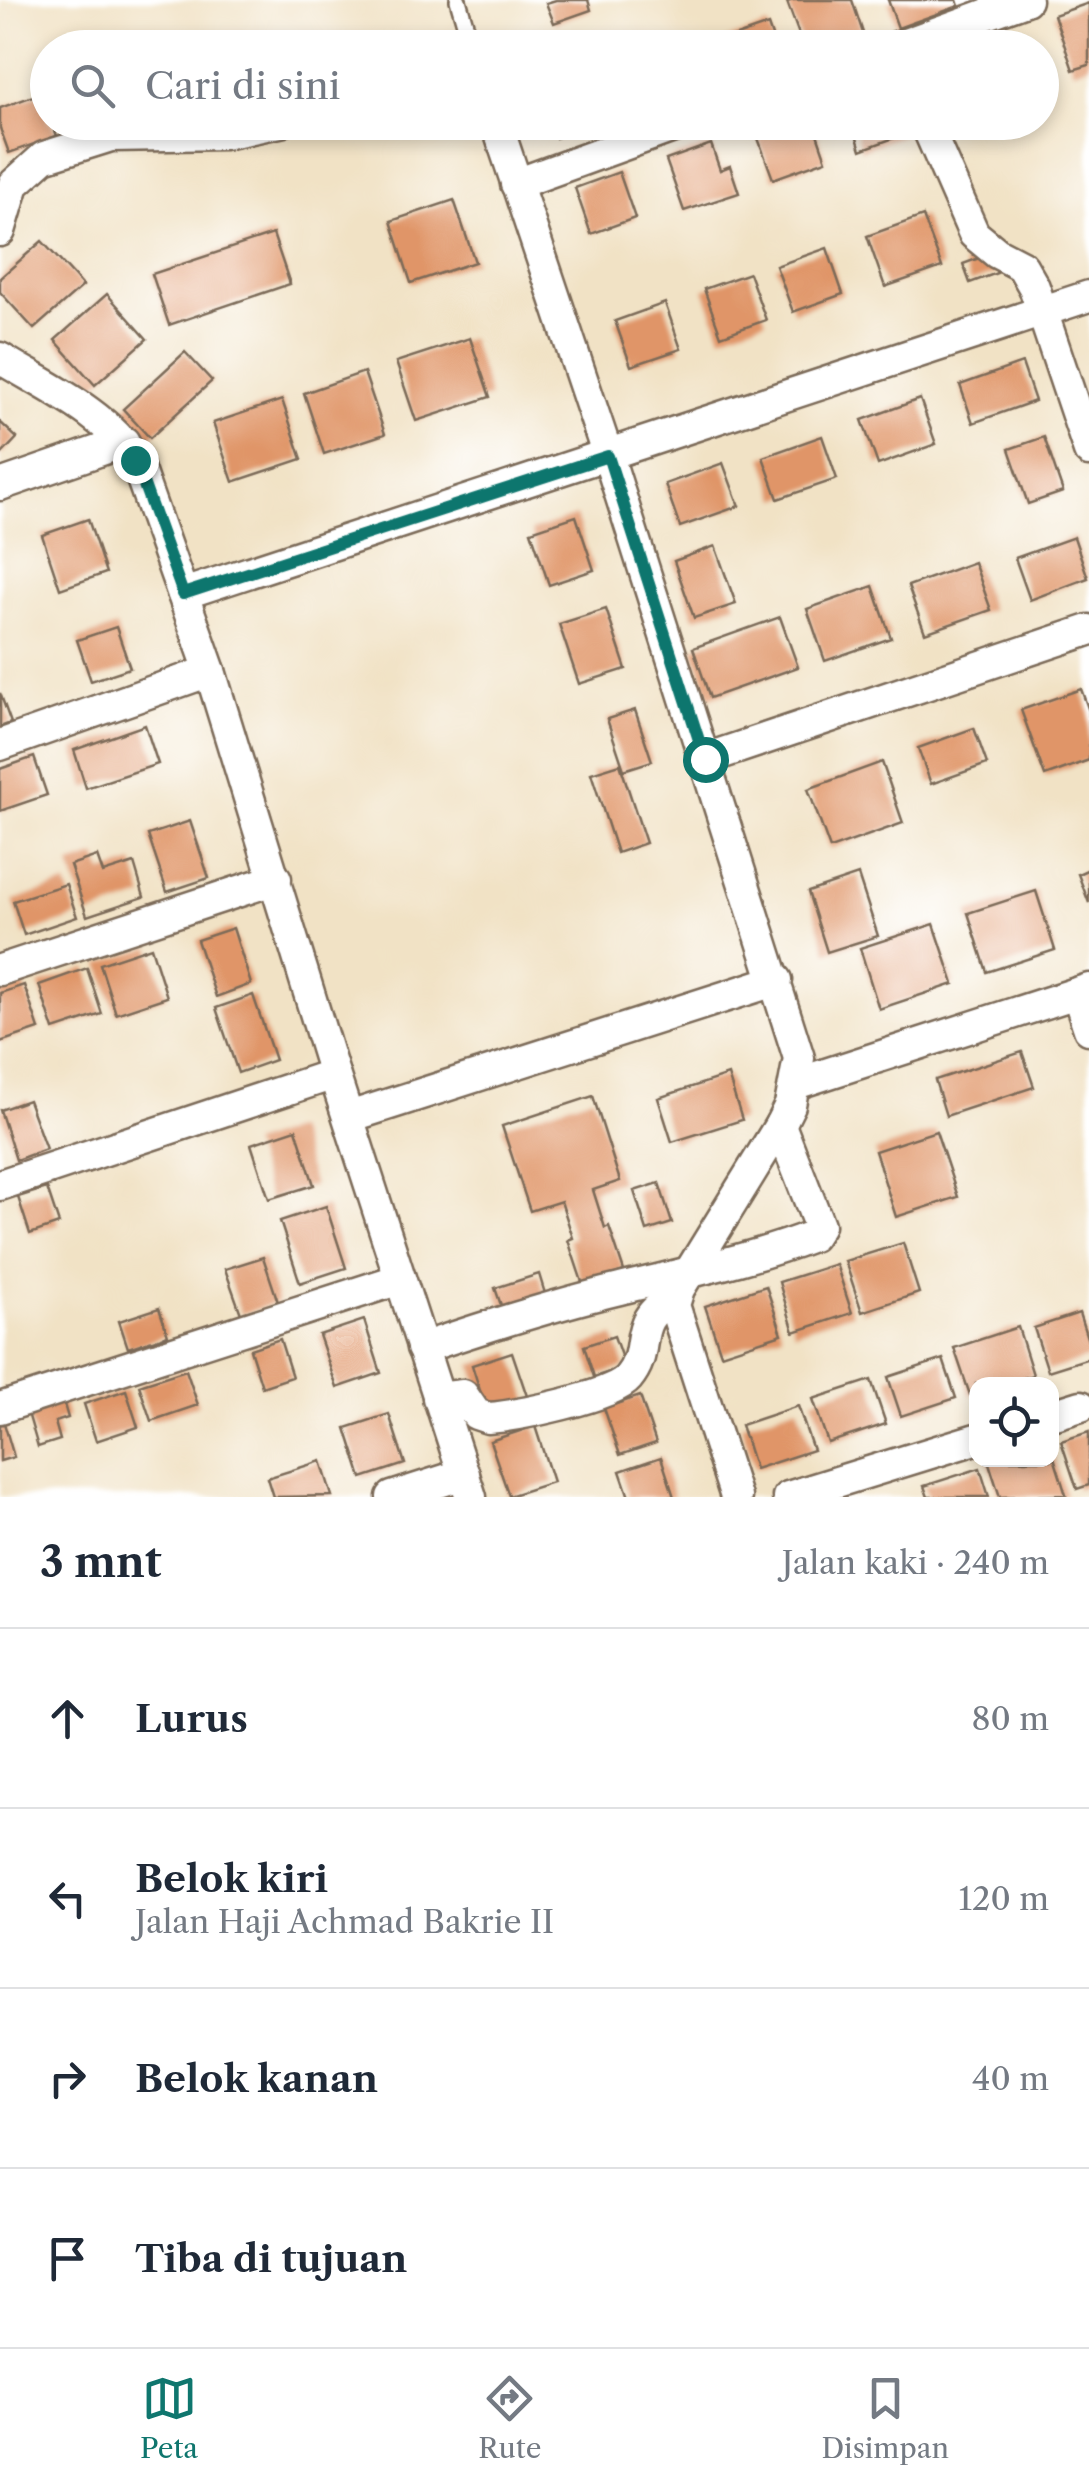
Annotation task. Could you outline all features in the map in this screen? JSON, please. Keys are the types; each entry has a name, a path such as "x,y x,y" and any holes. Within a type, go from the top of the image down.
{"street":[{"path":"944,30 1026,0"},
{"path":"0,231 14,184 44,157 99,140"},
{"path":"438,1398 463,1395 476,1414 488,1418 604,1394 626,1381 634,1369 649,1314 682,1285 780,1125 796,1084 799,1058 608,456 502,140"},
{"path":"516,184 637,140"},
{"path":"932,140 974,234 997,253 1022,266 1034,286 1089,450"},
{"path":"183,594 1089,296"},
{"path":"0,358 94,418 124,442 144,481 210,671 467,1486 392,1497"},
{"path":"0,484 124,442"},
{"path":"705,759 1089,630"},
{"path":"0,745 210,671"},
{"path":"0,970 276,880"},
{"path":"348,1116 776,980"},
{"path":"796,1084 1083,991 1089,1029"},
{"path":"0,1184 334,1074"},
{"path":"422,1348 558,1306 682,1285 817,1232 808,1192 780,1125"},
{"path":"0,1408 400,1279"},
{"path":"682,1285 675,1315 736,1497"},
{"path":"1059,1413 1081,1406"},
{"path":"788,1497 969,1440"}],"lane":[{"path":"458,0 467,30"}],"building":[{"path":"588,0 591,10 554,23 546,3"},
{"path":"852,0 862,30 797,30 787,2"},
{"path":"888,0 957,0 959,6 898,28"},
{"path":"1089,3 1089,65 1073,70 1054,15"},
{"path":"30,97 30,140 46,140 9,153 0,128 0,108"},
{"path":"759,140 819,140 826,160 773,179"},
{"path":"858,140 888,140 861,150"},
{"path":"711,144 720,170 730,166 739,193 684,211 666,160"},
{"path":"619,172 635,218 591,234 575,188"},
{"path":"454,200 475,262 411,283 391,221"},
{"path":"923,216 942,267 885,287 867,236"},
{"path":"273,234 290,284 169,325 152,274"},
{"path":"42,241 83,286 34,329 0,292 0,278"},
{"path":"827,248 843,294 793,312 776,266"},
{"path":"990,254 997,273 970,283 963,264"},
{"path":"749,273 766,320 721,336 704,289"},
{"path":"107,294 147,339 95,385 55,340"},
{"path":"665,303 681,349 631,366 615,321"},
{"path":"470,338 490,397 416,421 396,362"},
{"path":"185,352 212,381 150,438 123,409"},
{"path":"1022,363 1035,401 973,423 960,385"},
{"path":"364,372 385,434 324,454 304,393"},
{"path":"920,399 936,444 878,465 862,420"},
{"path":"282,400 302,459 233,482 213,423"},
{"path":"0,422 17,438 0,456"},
{"path":"822,436 837,479 778,499 763,457"},
{"path":"1044,437 1063,492 1028,504 1009,449"},
{"path":"723,463 739,506 680,527 665,484"},
{"path":"576,516 594,570 549,585 531,531"},
{"path":"88,519 106,573 60,589 42,535"},
{"path":"1074,537 1088,578 1030,600 1015,558"},
{"path":"715,546 736,604 694,618 674,561"},
{"path":"974,562 991,610 925,633 908,586"},
{"path":"873,586 891,638 825,661 807,609"},
{"path":"606,609 626,669 579,684 559,624"},
{"path":"780,617 798,667 710,698 693,648"},
{"path":"116,627 130,668 91,681 77,640"},
{"path":"1081,689 1089,711 1089,760 1045,776 1021,710"},
{"path":"0,693 11,723 0,727"},
{"path":"635,710 652,761 624,770 607,719"},
{"path":"145,725 158,764 86,788 74,750"},
{"path":"974,728 987,764 931,784 918,748"},
{"path":"34,757 47,795 0,811 0,769"},
{"path":"882,762 903,823 830,849 808,789"},
{"path":"620,764 646,843 617,853 591,773"},
{"path":"190,821 209,878 167,892 148,835"},
{"path":"97,856 103,873 134,863 144,897 87,916 70,865"},
{"path":"1089,869 1089,903 1078,874"},
{"path":"858,875 878,936 827,952 808,892"},
{"path":"66,884 77,917 24,935 13,901"},
{"path":"1036,891 1055,950 987,972 968,913"},
{"path":"934,924 954,984 879,1009 860,948"},
{"path":"233,928 251,984 216,997 197,940"},
{"path":"151,947 167,997 116,1014 100,964"},
{"path":"87,968 102,1014 54,1030 39,985"},
{"path":"24,985 39,1029 0,1042 0,993"},
{"path":"253,995 275,1060 238,1073 216,1008"},
{"path":"1022,1052 1034,1087 946,1116 935,1080"},
{"path":"728,1075 742,1120 672,1142 658,1098"},
{"path":"593,1096 620,1181 593,1190 624,1271 583,1285 568,1240 573,1238 561,1201 530,1211 502,1126"},
{"path":"28,1100 46,1149 16,1160 0,1110"},
{"path":"296,1129 314,1185 269,1199 251,1144"},
{"path":"936,1131 958,1197 896,1217 875,1151"},
{"path":"659,1183 672,1223 647,1231 634,1191"},
{"path":"47,1188 59,1224 30,1234 18,1197"},
{"path":"326,1206 346,1268 300,1283 280,1221"},
{"path":"903,1243 919,1293 862,1312 845,1261"},
{"path":"263,1257 278,1302 241,1314 225,1269"},
{"path":"836,1264 852,1313 794,1332 779,1282"},
{"path":"539,1274 546,1297 503,1311 495,1288"},
{"path":"766,1286 782,1334 721,1354 705,1306"},
{"path":"159,1308 168,1335 128,1348 119,1321"},
{"path":"1079,1313 1089,1344 1089,1358 1048,1371 1034,1328"},
{"path":"364,1320 381,1373 337,1388 319,1335"},
{"path":"1018,1327 1033,1375 969,1377 969,1392 954,1348"},
{"path":"614,1336 625,1367 594,1377 584,1346"},
{"path":"280,1339 292,1377 262,1387 250,1349"},
{"path":"512,1352 529,1402 488,1416 472,1365"},
{"path":"943,1359 956,1398 901,1416 888,1377"},
{"path":"186,1370 198,1405 151,1421 139,1385"},
{"path":"871,1380 886,1424 828,1443 813,1399"},
{"path":"126,1390 138,1427 96,1441 84,1404"},
{"path":"640,1396 656,1443 620,1455 604,1408"},
{"path":"63,1401 68,1418 55,1422 60,1440 38,1447 26,1406"},
{"path":"798,1406 813,1450 755,1469 741,1425"},
{"path":"389,1414 405,1464 362,1478 346,1428"},
{"path":"4,1423 14,1457 0,1461 0,1425"},
{"path":"535,1426 553,1482 509,1496 490,1441"},
{"path":"1089,1432 1089,1485 1077,1489 1061,1441"},
{"path":"661,1457 674,1497 629,1497 620,1471"},
{"path":"321,1461 332,1496 273,1497 267,1478"},
{"path":"990,1467 1057,1467 1066,1495 1000,1497"},
{"path":"980,1468 989,1497 928,1497 924,1486"}],"route":[{"path":"135,460 183,594 608,456 705,759"}]}
